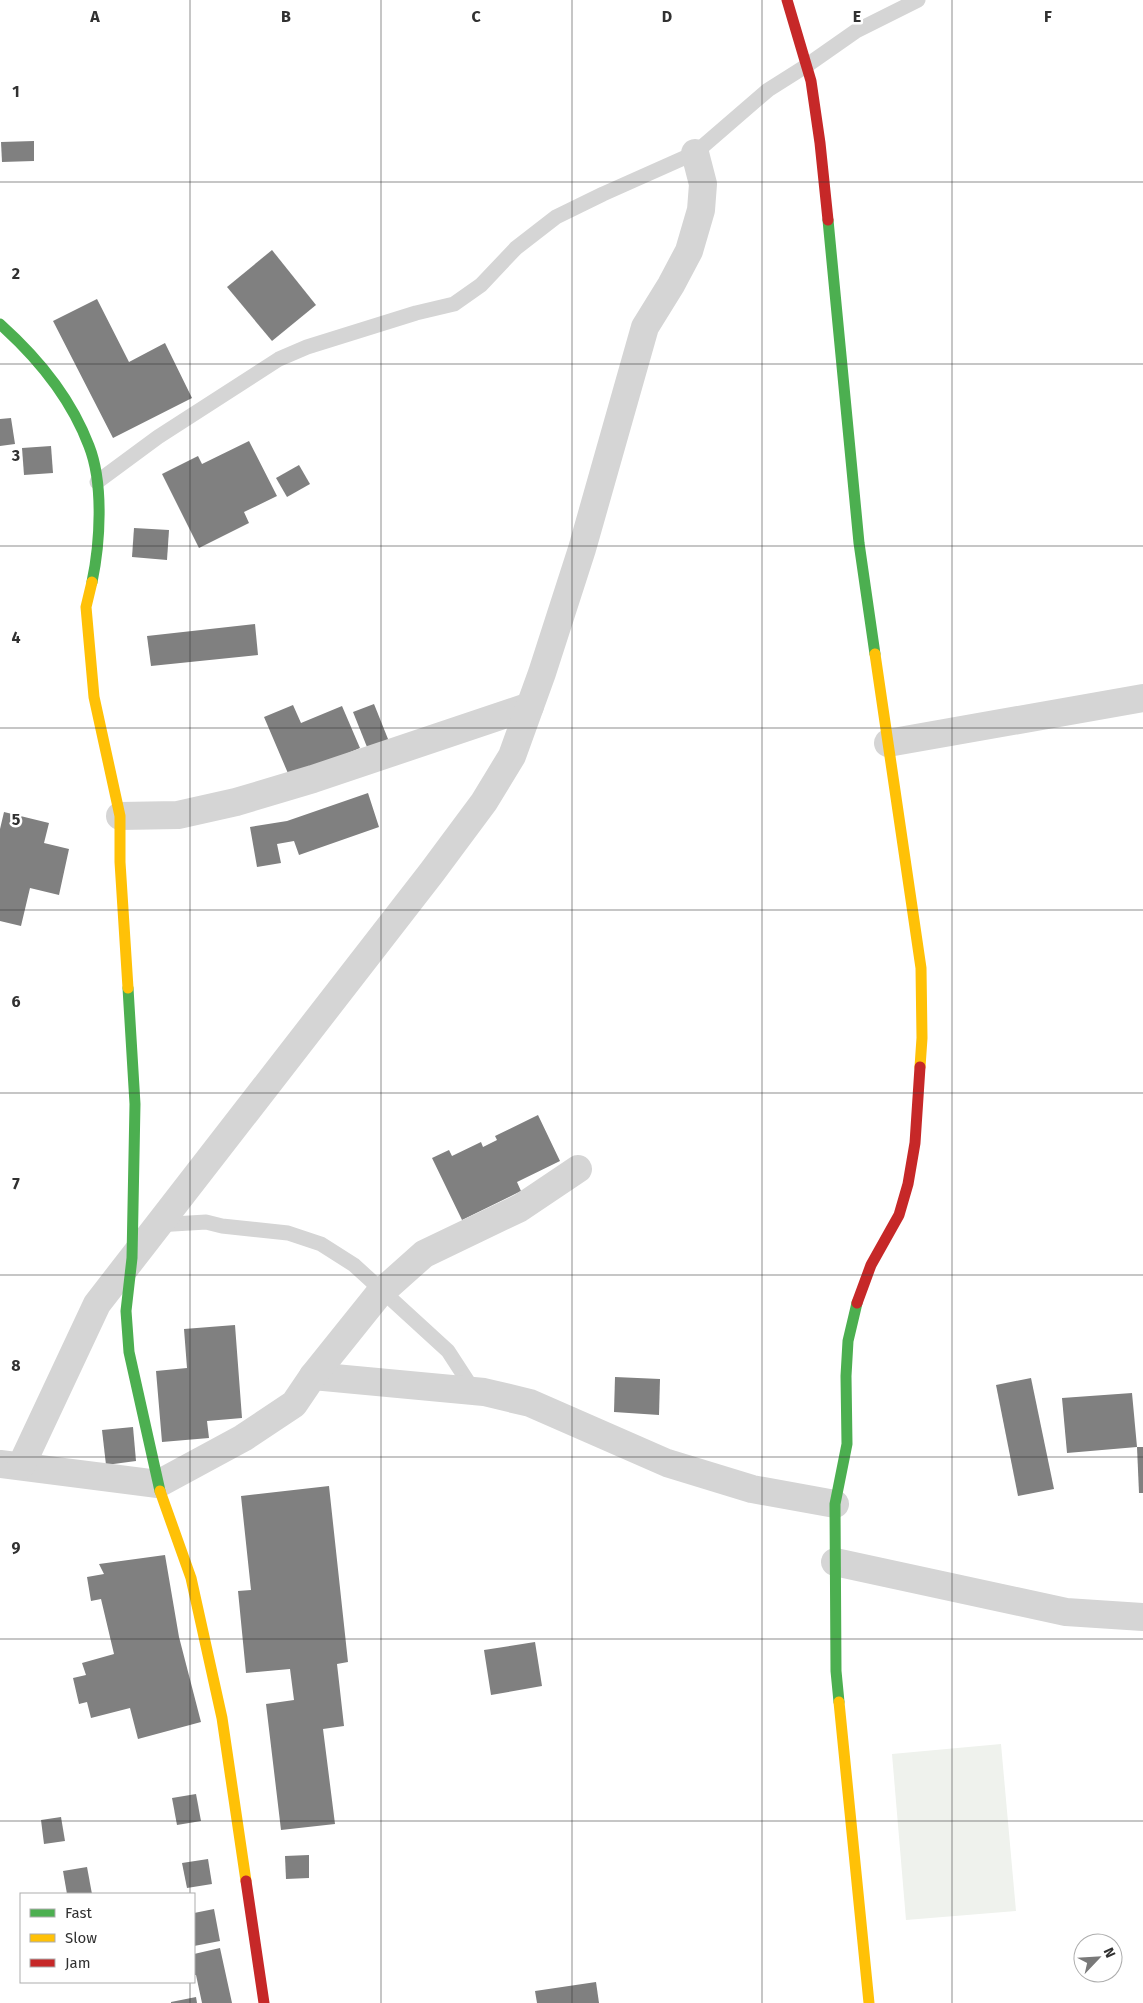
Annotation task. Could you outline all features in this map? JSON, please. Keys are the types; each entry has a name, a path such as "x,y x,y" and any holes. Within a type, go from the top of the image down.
{"street":[{"path":"787,0 811,81 820,142 859,543 922,968 922,1038 915,1143 908,1184 899,1215 871,1266 856,1305 848,1341 846,1376 847,1444 835,1504 836,1671 869,2003"},
{"path":"578,1169 520,1208 424,1254 383,1290 313,1376 294,1404 243,1438 158,1484 10,1465 97,1304 484,802 512,756 582,549 645,327 689,251 701,210 703,184 695,153"},
{"path":"0,324 22,344 56,385 75,415 90,448 97,482 99,516 97,559 86,607 94,698 120,816 120,862 135,1104 132,1258 126,1311 129,1352 158,1484 191,1578 222,1718 264,2003"},
{"path":"888,744 1143,698"},
{"path":"120,816 178,815 236,802 313,779 530,706"},
{"path":"313,1376 474,1391 530,1404 667,1464 752,1489 835,1504"},
{"path":"835,1562 1066,1612 1143,1617"}],"lane":[{"path":"97,482 158,437 279,359 308,347 416,313 454,304 481,285 516,248 556,217 602,194 695,153 768,90 856,31 918,0"},
{"path":"157,1225 206,1222 222,1226 288,1233 321,1244 354,1265 448,1351 474,1391"}],"shaded area":[{"path":"1001,1744 1016,1911 906,1920 892,1754"}],"building":[{"path":"34,141 34,161 2,162 1,142"},
{"path":"272,250 316,305 272,341 227,287"},
{"path":"97,299 129,362 165,343 192,398 113,438 53,321"},
{"path":"11,418 15,444 0,446 0,419"},
{"path":"249,441 277,496 244,512 249,523 199,548 162,474 198,456 202,464"},
{"path":"51,446 53,473 24,475 22,448"},
{"path":"299,465 310,484 287,497 276,478"},
{"path":"134,528 169,530 167,560 132,557"},
{"path":"255,624 258,655 151,666 147,636"},
{"path":"374,704 390,744 369,752 353,712"},
{"path":"293,705 301,723 342,706 360,748 290,778 264,717"},
{"path":"368,793 379,827 299,855 294,841 277,844 281,863 257,867 250,827 287,821"},
{"path":"4,812 49,823 44,843 69,849 59,895 30,888 21,926 0,921 0,829"},
{"path":"538,1115 560,1161 517,1182 521,1191 462,1220 432,1158 449,1150 452,1156 481,1142 483,1147 497,1140 495,1136"},
{"path":"235,1325 242,1418 207,1421 209,1438 162,1442 156,1371 187,1368 184,1329"},
{"path":"615,1377 660,1379 659,1415 614,1412"},
{"path":"1031,1378 1054,1489 1018,1496 996,1385"},
{"path":"1132,1393 1137,1447 1067,1453 1062,1398"},
{"path":"133,1427 136,1461 106,1465 102,1430"},
{"path":"1137,1447 1143,1447 1143,1493 1139,1493"},
{"path":"329,1486 348,1662 337,1664 344,1726 323,1729 335,1824 281,1830 266,1704 294,1700 290,1669 246,1673 238,1591 251,1590 241,1496"},
{"path":"165,1555 179,1637 201,1722 138,1739 130,1708 91,1718 87,1702 79,1704 73,1678 86,1675 82,1663 114,1654 101,1599 91,1601 87,1577 104,1574 99,1564"},
{"path":"535,1642 542,1686 491,1695 484,1650"},
{"path":"196,1794 201,1821 177,1825 172,1798"},
{"path":"61,1817 65,1841 44,1844 41,1820"},
{"path":"309,1855 309,1878 286,1879 285,1856"},
{"path":"208,1859 212,1884 187,1888 182,1863"},
{"path":"87,1867 92,1893 67,1893 63,1871"},
{"path":"214,1909 220,1941 195,1946 195,1913"},
{"path":"220,1948 232,2003 202,2003 195,1975 195,1954"},
{"path":"596,1982 599,2003 537,2003 535,1991"},
{"path":"196,1997 197,2003 171,2003 171,2002"}],"traffic: fast":[{"path":"828,220 859,543 875,654"},
{"path":"0,324 40,365 63,395 82,428 89,446 94,461 99,496 99,532 92,582"},
{"path":"128,988 135,1104 132,1258 126,1311 129,1352 160,1491"},
{"path":"839,1702 836,1671 835,1504 847,1444 846,1376 848,1341 857,1303"}],"traffic: slow":[{"path":"92,582 86,607 94,697 120,816 120,862 128,988"},
{"path":"875,654 921,968 922,1038 920,1067"},
{"path":"160,1491 191,1578 222,1718 246,1881"},
{"path":"839,1702 869,2003"}],"traffic: jam":[{"path":"787,0 811,81 828,220"},
{"path":"857,1303 871,1265 899,1215 908,1184 915,1143 920,1067"},
{"path":"246,1881 264,2003"}]}
